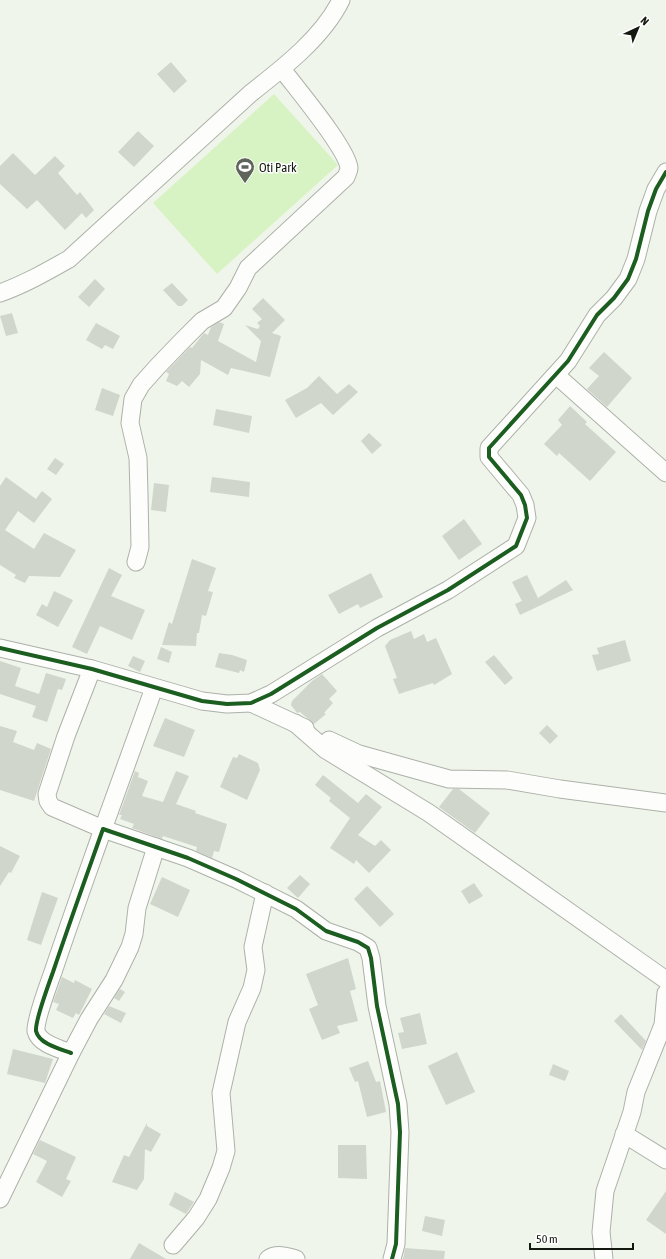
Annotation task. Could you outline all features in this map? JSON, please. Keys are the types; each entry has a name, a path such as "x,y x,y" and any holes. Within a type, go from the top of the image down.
{"street":[{"path":"0,293 24,284 69,258 251,93 282,69 324,25 341,0"},
{"path":"136,562 140,547 140,509 138,458 130,423 133,399 141,385 156,366 186,336 202,321 224,308 238,288 248,268 346,177 349,169 344,153 325,125 282,69"},
{"path":"0,648 92,669 202,701 227,704 251,703 271,694 377,628 448,590 516,546 521,537 527,518 525,505 521,495 489,457 490,448 556,375 568,360 597,315 614,298 628,279 636,259 648,211 656,189 666,172"},
{"path":"556,375 666,473"},
{"path":"92,669 66,736 47,794 48,801 52,807 103,829 188,858 296,908 326,931 358,942 368,948 371,958 377,1006 398,1104 400,1132 396,1244 392,1259"},
{"path":"71,1053 49,1044 40,1037 36,1030 44,997 63,940 154,688"},
{"path":"251,703 294,723 339,747 449,779 508,780 560,789 666,803"},
{"path":"294,723 326,750 429,813 666,980"},
{"path":"0,1199 71,1053 89,1019 114,980 130,947 134,934 137,908 156,847"},
{"path":"174,1245 196,1218 208,1199 221,1168 226,1150 221,1093 237,1022 252,988 256,970 253,947 265,893"},
{"path":"604,1259 601,1232 605,1191 632,1112 638,1086 663,1025 666,993"},
{"path":"624,1134 666,1160"},
{"path":"268,1259 272,1256 285,1255 296,1259"}],"green space":[{"name":"Oti Park","path":"274,94 338,165 217,274 153,203"}],"building":[{"path":"171,62 187,81 174,93 157,74"},
{"path":"138,131 154,146 134,167 118,152"},
{"path":"13,153 35,175 55,156 65,166 58,173 77,195 80,192 94,210 86,218 82,213 65,230 37,200 27,209 0,184 0,166"},
{"path":"95,279 105,289 89,307 78,297"},
{"path":"172,283 188,300 182,306 178,306 163,290"},
{"path":"263,298 285,320 272,333 281,336 270,377 231,368 228,375 201,360 200,374 189,387 182,381 177,386 166,381 169,374 166,372 190,347 192,348 204,333 208,335 211,327 219,322 224,324 218,341 256,362 261,341 245,325 258,329 260,326 257,323 262,319 252,309"},
{"path":"12,313 18,333 6,336 0,316"},
{"path":"96,323 120,336 113,349 105,345 102,349 86,340"},
{"path":"604,352 632,378 607,407 587,389 599,376 589,368"},
{"path":"319,376 337,394 349,384 358,392 333,415 321,403 296,418 285,400 307,388"},
{"path":"102,388 120,395 113,416 95,410"},
{"path":"570,406 587,422 585,424 616,452 590,481 559,453 557,456 544,444 562,425 558,420"},
{"path":"216,409 252,416 249,433 213,425"},
{"path":"369,433 382,445 372,454 361,441"},
{"path":"55,458 64,464 56,475 47,469"},
{"path":"6,477 36,499 42,491 52,499 34,523 18,511 5,530 34,549 44,533 76,550 60,577 29,576 25,583 14,578 16,575 0,565 0,486"},
{"path":"212,477 250,482 249,497 210,492"},
{"path":"154,483 169,485 166,512 151,510"},
{"path":"464,519 482,544 459,560 442,536"},
{"path":"192,559 216,568 208,591 213,592 206,616 202,615 199,633 197,633 196,646 162,645 169,622 172,624"},
{"path":"109,568 122,575 111,596 145,610 132,640 100,626 87,654 72,647"},
{"path":"371,573 383,597 360,608 358,604 339,614 328,595"},
{"path":"527,575 538,598 566,580 573,590 520,615 515,604 522,601 512,582"},
{"path":"54,591 73,600 58,627 36,615 42,604 47,607"},
{"path":"411,631 414,639 424,634 427,642 436,638 452,674 434,685 433,683 399,694 393,679 397,678 385,646 390,640"},
{"path":"625,640 631,661 597,671 592,655 599,654 597,648"},
{"path":"161,647 172,652 169,663 157,659"},
{"path":"219,653 232,655 247,660 244,672 240,670 239,673 215,667"},
{"path":"494,655 513,678 505,685 485,662"},
{"path":"133,656 145,661 140,672 128,666"},
{"path":"0,661 21,668 15,686 39,694 46,673 66,679 62,690 58,689 47,722 32,717 36,706 0,694"},
{"path":"322,674 337,691 329,699 333,703 324,713 326,714 314,724 300,712 297,713 291,705 292,701 312,681"},
{"path":"165,718 195,730 184,757 153,746"},
{"path":"547,725 558,736 550,744 539,733"},
{"path":"0,726 17,731 13,742 34,750 37,743 51,749 34,801 0,790"},
{"path":"239,754 258,763 260,770 247,800 220,787 233,757 237,758"},
{"path":"135,771 139,773 138,777 148,781 142,796 163,802 176,771 189,776 176,804 196,811 195,813 227,824 219,852 214,851 212,858 196,851 197,847 163,836 162,839 132,828 134,824 120,819 122,815 119,815"},
{"path":"323,775 358,803 366,794 382,807 358,835 375,846 381,840 391,850 369,873 356,860 354,864 330,848 350,818 329,801 331,798 315,785"},
{"path":"453,789 459,789 490,813 475,833 439,807"},
{"path":"0,846 20,856 11,873 9,872 0,886"},
{"path":"300,875 310,884 298,898 287,888"},
{"path":"162,877 190,890 178,917 150,904"},
{"path":"474,883 483,896 469,904 461,891"},
{"path":"367,886 394,914 380,927 354,899"},
{"path":"42,892 58,898 41,945 27,940"},
{"path":"348,958 356,989 350,991 358,1021 337,1026 340,1033 322,1040 309,1009 318,1005 306,974"},
{"path":"62,977 74,983 75,980 92,989 79,1015 76,1013 73,1018 56,1010 59,1004 53,1002"},
{"path":"120,989 125,992 119,1001 114,998"},
{"path":"109,1006 126,1013 121,1023 104,1014"},
{"path":"420,1013 427,1044 402,1049 398,1033 404,1032 400,1018"},
{"path":"621,1014 646,1041 642,1050 614,1021"},
{"path":"13,1049 53,1059 45,1083 7,1074"},
{"path":"457,1052 475,1092 446,1105 428,1066"},
{"path":"368,1061 376,1082 380,1081 386,1112 367,1117 358,1081 355,1082 349,1068"},
{"path":"553,1064 569,1071 565,1081 549,1075"},
{"path":"147,1123 147,1126 161,1134 151,1152 145,1149 144,1179 137,1190 112,1182 124,1155 129,1157"},
{"path":"40,1140 76,1157 66,1179 71,1181 62,1197 36,1182 47,1161 33,1154"},
{"path":"338,1145 366,1145 367,1179 338,1178"},
{"path":"666,1191 666,1234 646,1220"},
{"path":"175,1192 194,1202 186,1214 169,1205"},
{"path":"425,1216 445,1220 442,1236 422,1231"},
{"path":"139,1243 166,1259 130,1259"},
{"path":"405,1248 445,1251 444,1259 403,1259"}],"cycle path":[{"path":"0,648 92,669 202,701 227,704 251,703 271,694 377,628 448,590 516,546 527,518 525,505 521,495 489,457 489,448 568,361 597,315 614,298 628,279 636,259 648,211 656,189 666,172"},
{"path":"71,1053 45,1043 38,1036 36,1026 71,918 103,829 188,858 236,879 296,909 326,931 358,942 368,948 371,958 377,1006 398,1104 400,1132 396,1244 392,1259"}],"place":[{"name":"Oti Park","path":"245,184"}]}
